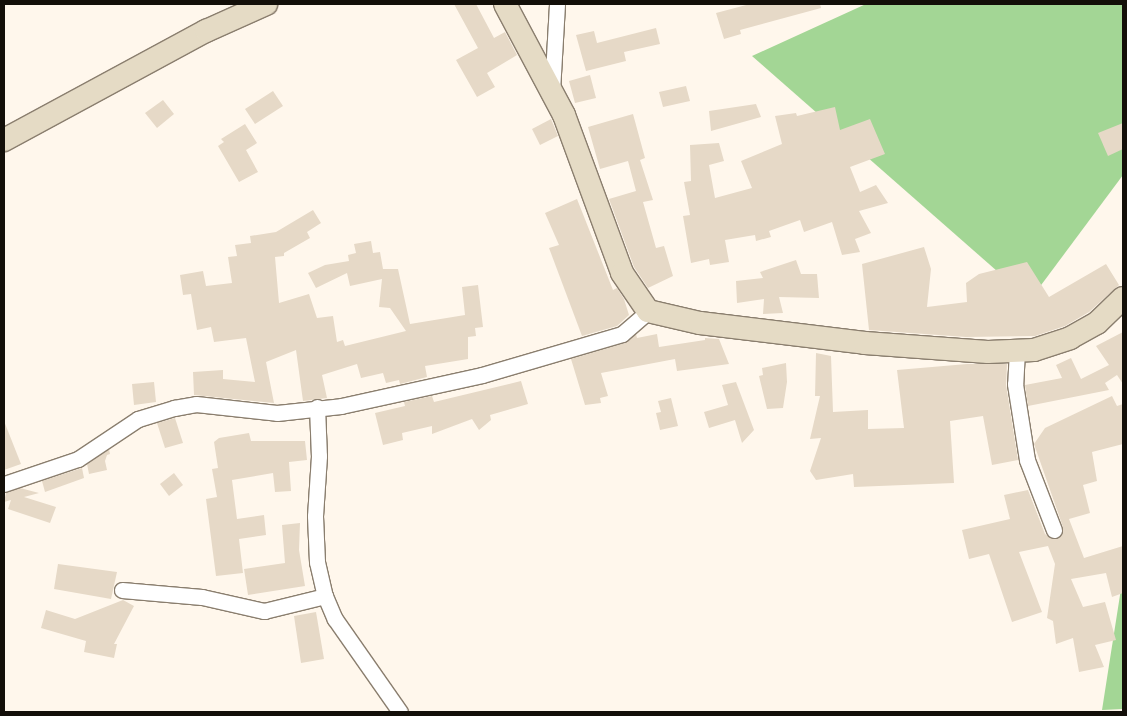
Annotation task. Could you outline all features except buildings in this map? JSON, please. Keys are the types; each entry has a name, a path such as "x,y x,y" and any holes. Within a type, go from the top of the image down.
{"main road":[{"path":"4,140 206,31 266,4"},
{"path":"504,4 552,91 588,176 622,273 648,311 700,323 865,344 988,352 1034,350 1070,338 1097,323 1123,298"}],"street":[{"path":"552,91 557,4"},
{"path":"4,484 78,459 138,419 174,408 196,404 276,413 317,407 341,406 482,375 622,334 648,311"},
{"path":"1017,350 1015,384 1027,460 1054,530"},
{"path":"317,407 319,456 315,516 317,562 325,596 335,619 400,712"},
{"path":"122,590 202,597 264,610 325,596"}],"green space":[{"path":"866,4 1123,4 1123,175 1030,300 752,56"},
{"path":"1123,576 1123,709 1102,710"}]}
